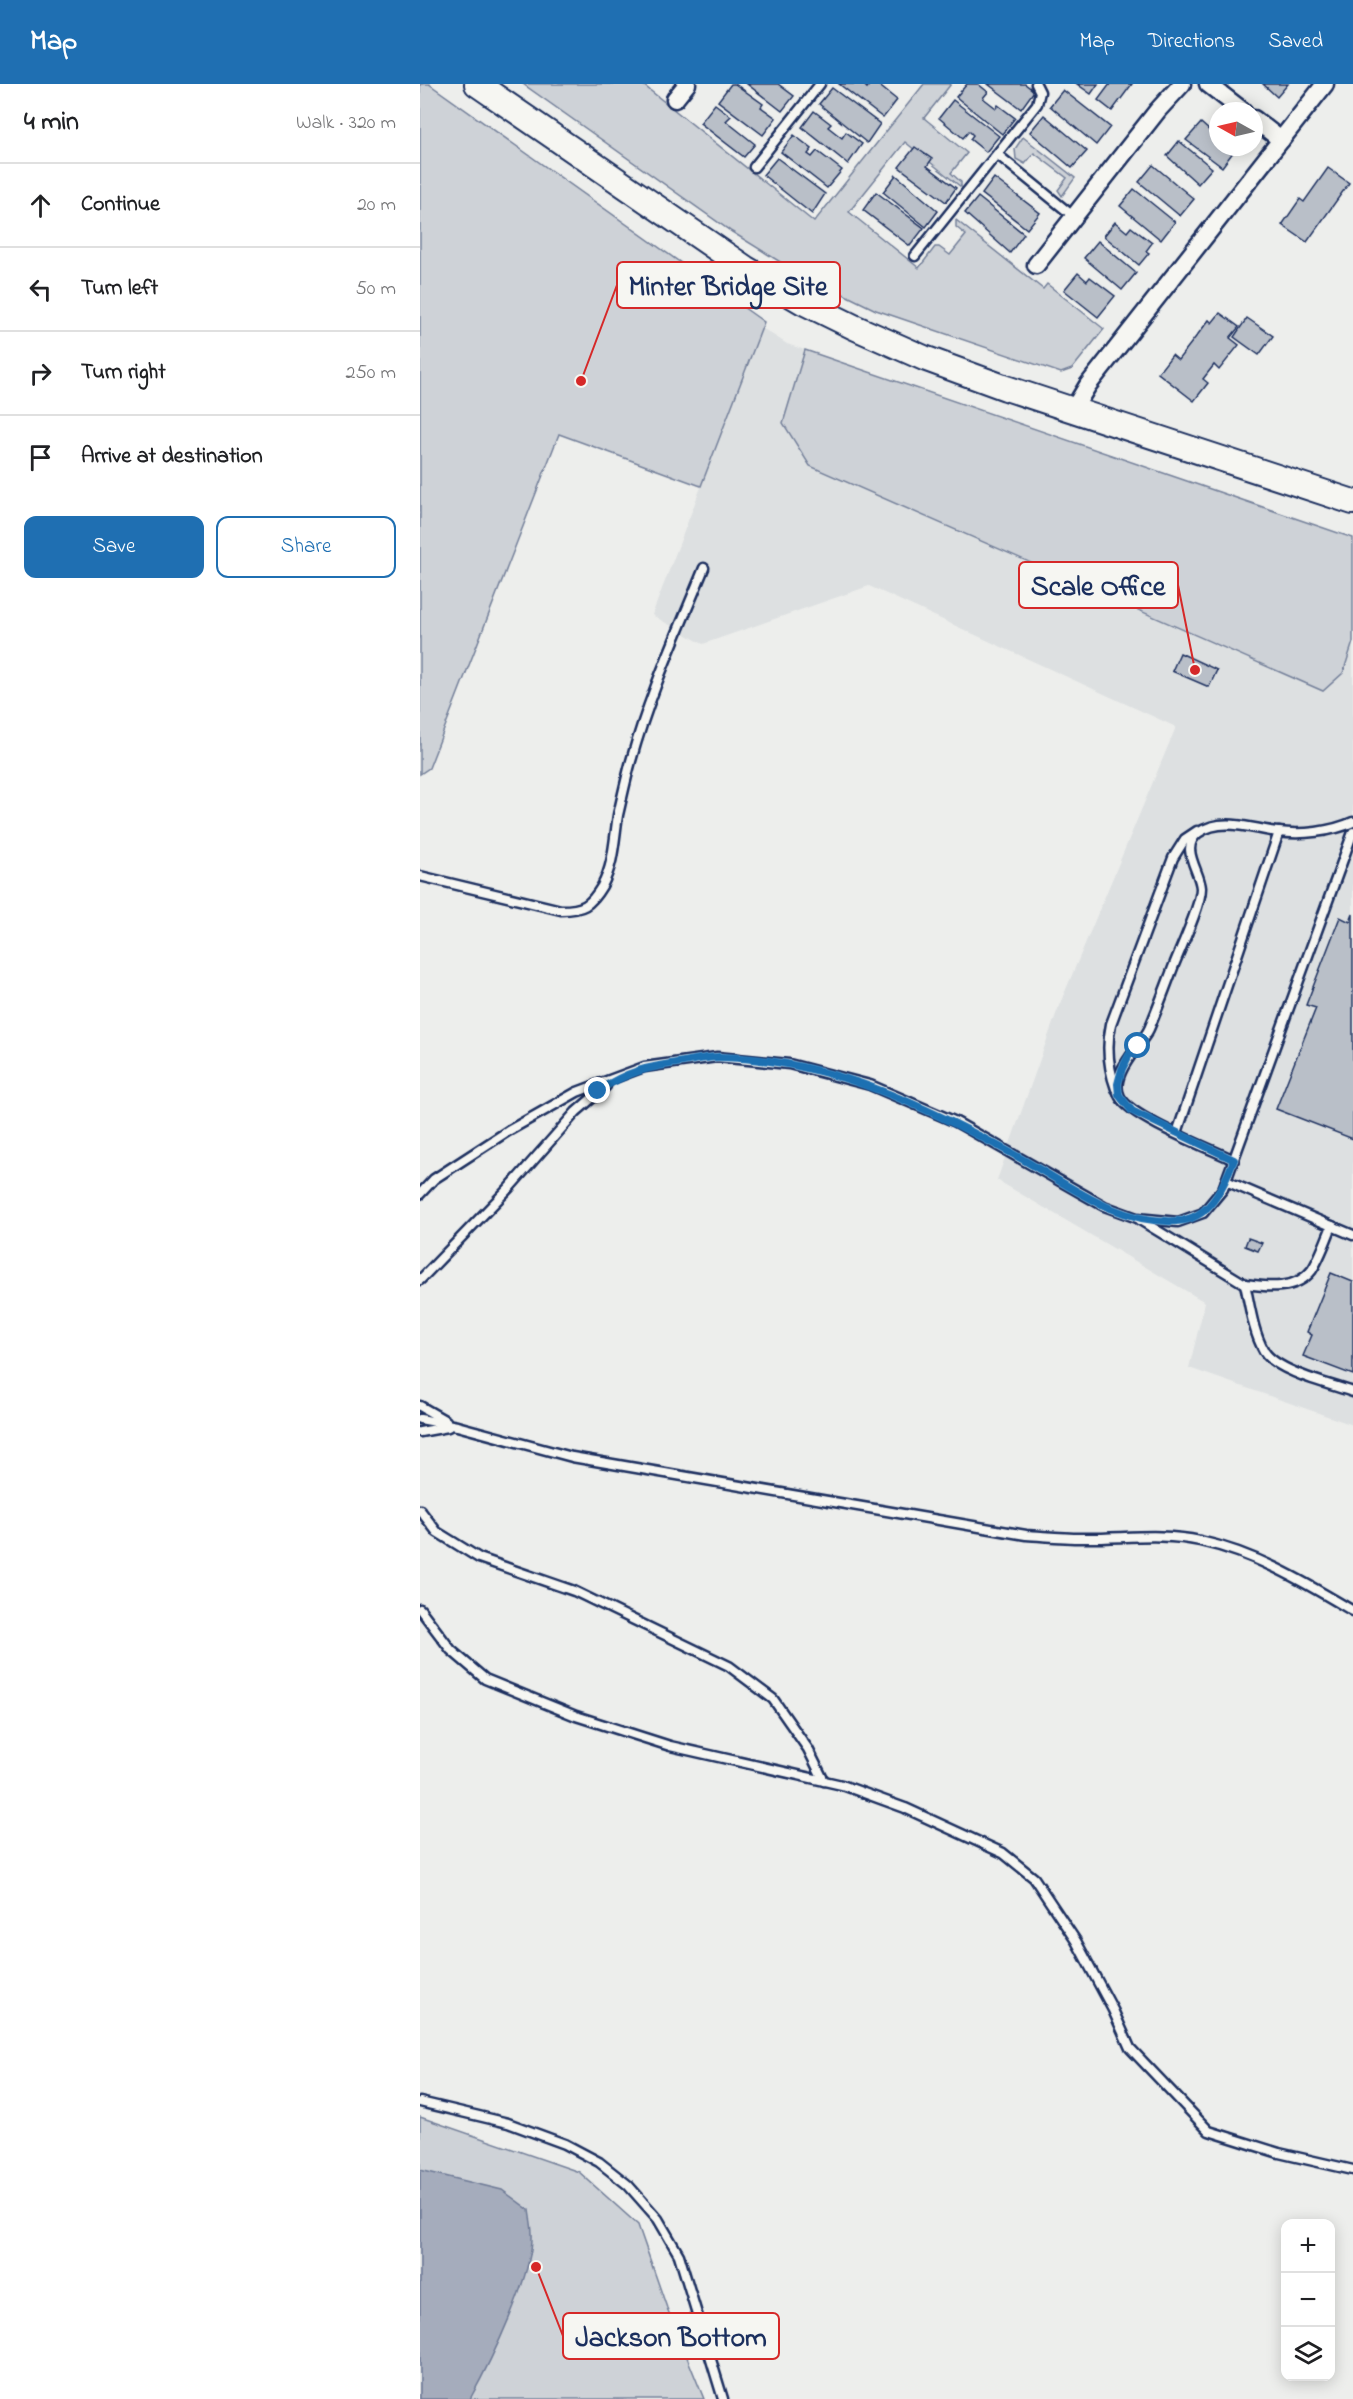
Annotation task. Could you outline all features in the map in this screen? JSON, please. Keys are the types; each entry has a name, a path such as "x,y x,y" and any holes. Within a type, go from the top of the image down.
{"main road":[{"path":"477,84 745,268 781,290 854,327 924,358 1072,410 1353,502"}],"street":[{"path":"675,99 687,84"},
{"path":"1036,265 1158,110 1182,84"},
{"path":"1208,84 1231,102"},
{"path":"1072,410 1088,385 1325,84"},
{"path":"1263,126 1281,140"}],"lane":[{"path":"754,167 819,84"},
{"path":"915,256 1037,104 1040,92 1036,84"},
{"path":"998,155 1073,216"},
{"path":"420,876 561,910 579,910 592,902 603,884 614,853 618,816 630,762 647,710 704,568"},
{"path":"1234,1160 1132,1111 1119,1095 1110,1072 1107,1041 1111,1023 1173,858 1185,839 1195,832 1224,825 1245,825 1279,832 1336,830 1353,822"},
{"path":"1119,1095 1118,1084 1122,1069 1148,1032 1195,910 1201,889 1190,847 1196,835 1210,827"},
{"path":"1177,1132 1279,832"},
{"path":"1137,1218 1178,1222 1203,1213 1223,1189 1353,832"},
{"path":"420,1194 434,1179 508,1131 577,1092 644,1067 717,1057 789,1064 870,1085 956,1122 1104,1206 1137,1218 1245,1284 1264,1287 1293,1284 1311,1271 1332,1226"},
{"path":"420,1280 556,1137 576,1112 598,1091 620,1077"},
{"path":"1226,1181 1353,1235"},
{"path":"1245,1284 1256,1333 1265,1353 1283,1368 1353,1392"},
{"path":"420,1406 429,1413 457,1426"},
{"path":"420,1419 457,1426 572,1457 1026,1535 1081,1538 1137,1536 1197,1540 1243,1552 1301,1580 1353,1611"},
{"path":"420,1432 457,1426"},
{"path":"420,1510 437,1532 479,1558 574,1591 729,1666 773,1699 808,1749 824,1781"},
{"path":"420,1609 451,1650 485,1679 576,1716 670,1746 842,1785 905,1808 1003,1853 1034,1878 1076,1941 1113,2010 1130,2048 1209,2131 1279,2153 1353,2170"},
{"path":"420,2102 508,2123 565,2144 599,2162 628,2185 658,2219 679,2255 723,2399"}],"shaded area":[{"path":"420,84 429,84 764,322 701,486 559,434 429,768 420,774"},
{"path":"523,84 642,84 814,222 924,84 951,84 924,118 967,153 951,173 961,182 961,187 905,142 849,212 919,268 935,247 939,247 950,255 966,235 956,227 956,220 1043,289 1047,284 1104,329 1072,369 1061,373 876,310 790,268 732,232"},
{"path":"1023,137 1075,178 1062,196 1058,190 1067,178 1034,153 1025,164 1016,159 1015,149"},
{"path":"762,328 787,344 805,350 783,423 1343,673 1353,642 1353,1425 1189,1368 1205,1302 997,1180 1059,1006 1176,727 869,586 703,644 652,615"},
{"path":"805,350 1353,538 1353,642 1343,673 1323,691 810,466 783,423"},
{"path":"420,2117 579,2172 638,2225 667,2308 704,2399 420,2399"}],"water":[{"path":"420,2170 502,2190 529,2210 532,2234 531,2251 519,2294 470,2399 420,2399"}],"building":[{"path":"731,84 735,84 763,104 761,107 776,118 763,135 718,101"},
{"path":"747,84 778,84 794,96 782,111"},
{"path":"839,84 863,84 867,88 870,84 877,84 897,100 883,118"},
{"path":"967,84 978,84 988,92 983,98 996,108 998,105 1015,118 1002,134 956,97"},
{"path":"988,84 1025,84 1034,91 1021,109"},
{"path":"1077,84 1098,84 1091,94"},
{"path":"1110,84 1132,84 1112,111 1098,100"},
{"path":"1263,84 1288,84 1277,97"},
{"path":"832,88 880,124 867,143 819,104"},
{"path":"1063,90 1110,127 1096,145 1050,106"},
{"path":"953,100 999,136 986,152 970,139 973,135 969,131 963,138 939,118"},
{"path":"715,104 731,116 726,121 755,144 744,157 700,123"},
{"path":"814,111 831,124 828,127 842,138 846,132 862,144 848,164 802,127"},
{"path":"1044,115 1087,151 1072,168 1030,132"},
{"path":"1201,123 1209,130 1209,156 1230,156 1222,167 1186,140"},
{"path":"794,135 812,149 808,154 812,157 817,151 842,170 827,188 781,152"},
{"path":"1179,141 1212,168 1198,184 1167,156"},
{"path":"915,147 932,159 927,166 956,188 946,202 899,167"},
{"path":"777,158 825,194 812,214 763,175"},
{"path":"1153,165 1194,199 1180,216 1139,182"},
{"path":"1328,168 1349,183 1307,242 1282,225 1300,199 1304,202"},
{"path":"896,175 938,211 926,227 883,192"},
{"path":"994,178 1040,213 1027,229 982,194"},
{"path":"1134,189 1175,222 1161,240 1120,206"},
{"path":"876,192 924,228 910,246 863,210"},
{"path":"978,197 1024,234 1010,253 965,213"},
{"path":"1115,222 1127,232 1131,227 1152,243 1146,251 1149,253 1139,265 1104,236"},
{"path":"1098,241 1136,273 1122,290 1084,258"},
{"path":"1078,273 1087,281 1090,277 1115,296 1098,317 1064,290"},
{"path":"1220,313 1239,327 1230,338 1239,345 1219,370 1214,365 1203,379 1208,383 1194,401 1158,373 1172,355 1178,360 1209,320 1212,323"},
{"path":"1247,318 1273,336 1259,355 1234,337"},
{"path":"1180,653 1217,670 1209,687 1172,671"},
{"path":"1353,914 1353,1139 1276,1109 1316,1008 1306,1005 1340,917 1350,922"},
{"path":"1248,1238 1262,1243 1258,1251 1245,1246"},
{"path":"1331,1273 1353,1282 1353,1375 1303,1356 1312,1335 1307,1332"}],"place":[{"name":"Minter Bridge Site","path":"581,381"},
{"name":"Scale Office","path":"1195,670"},
{"name":"Jackson Bottom","path":"536,2267"}],"route":[{"path":"598,1091 620,1077 644,1067 717,1057 789,1064 870,1085 956,1122 1104,1206 1137,1218 1178,1222 1203,1213 1223,1189 1234,1160 1132,1111 1119,1095 1118,1084 1129,1055 1138,1046"}]}
